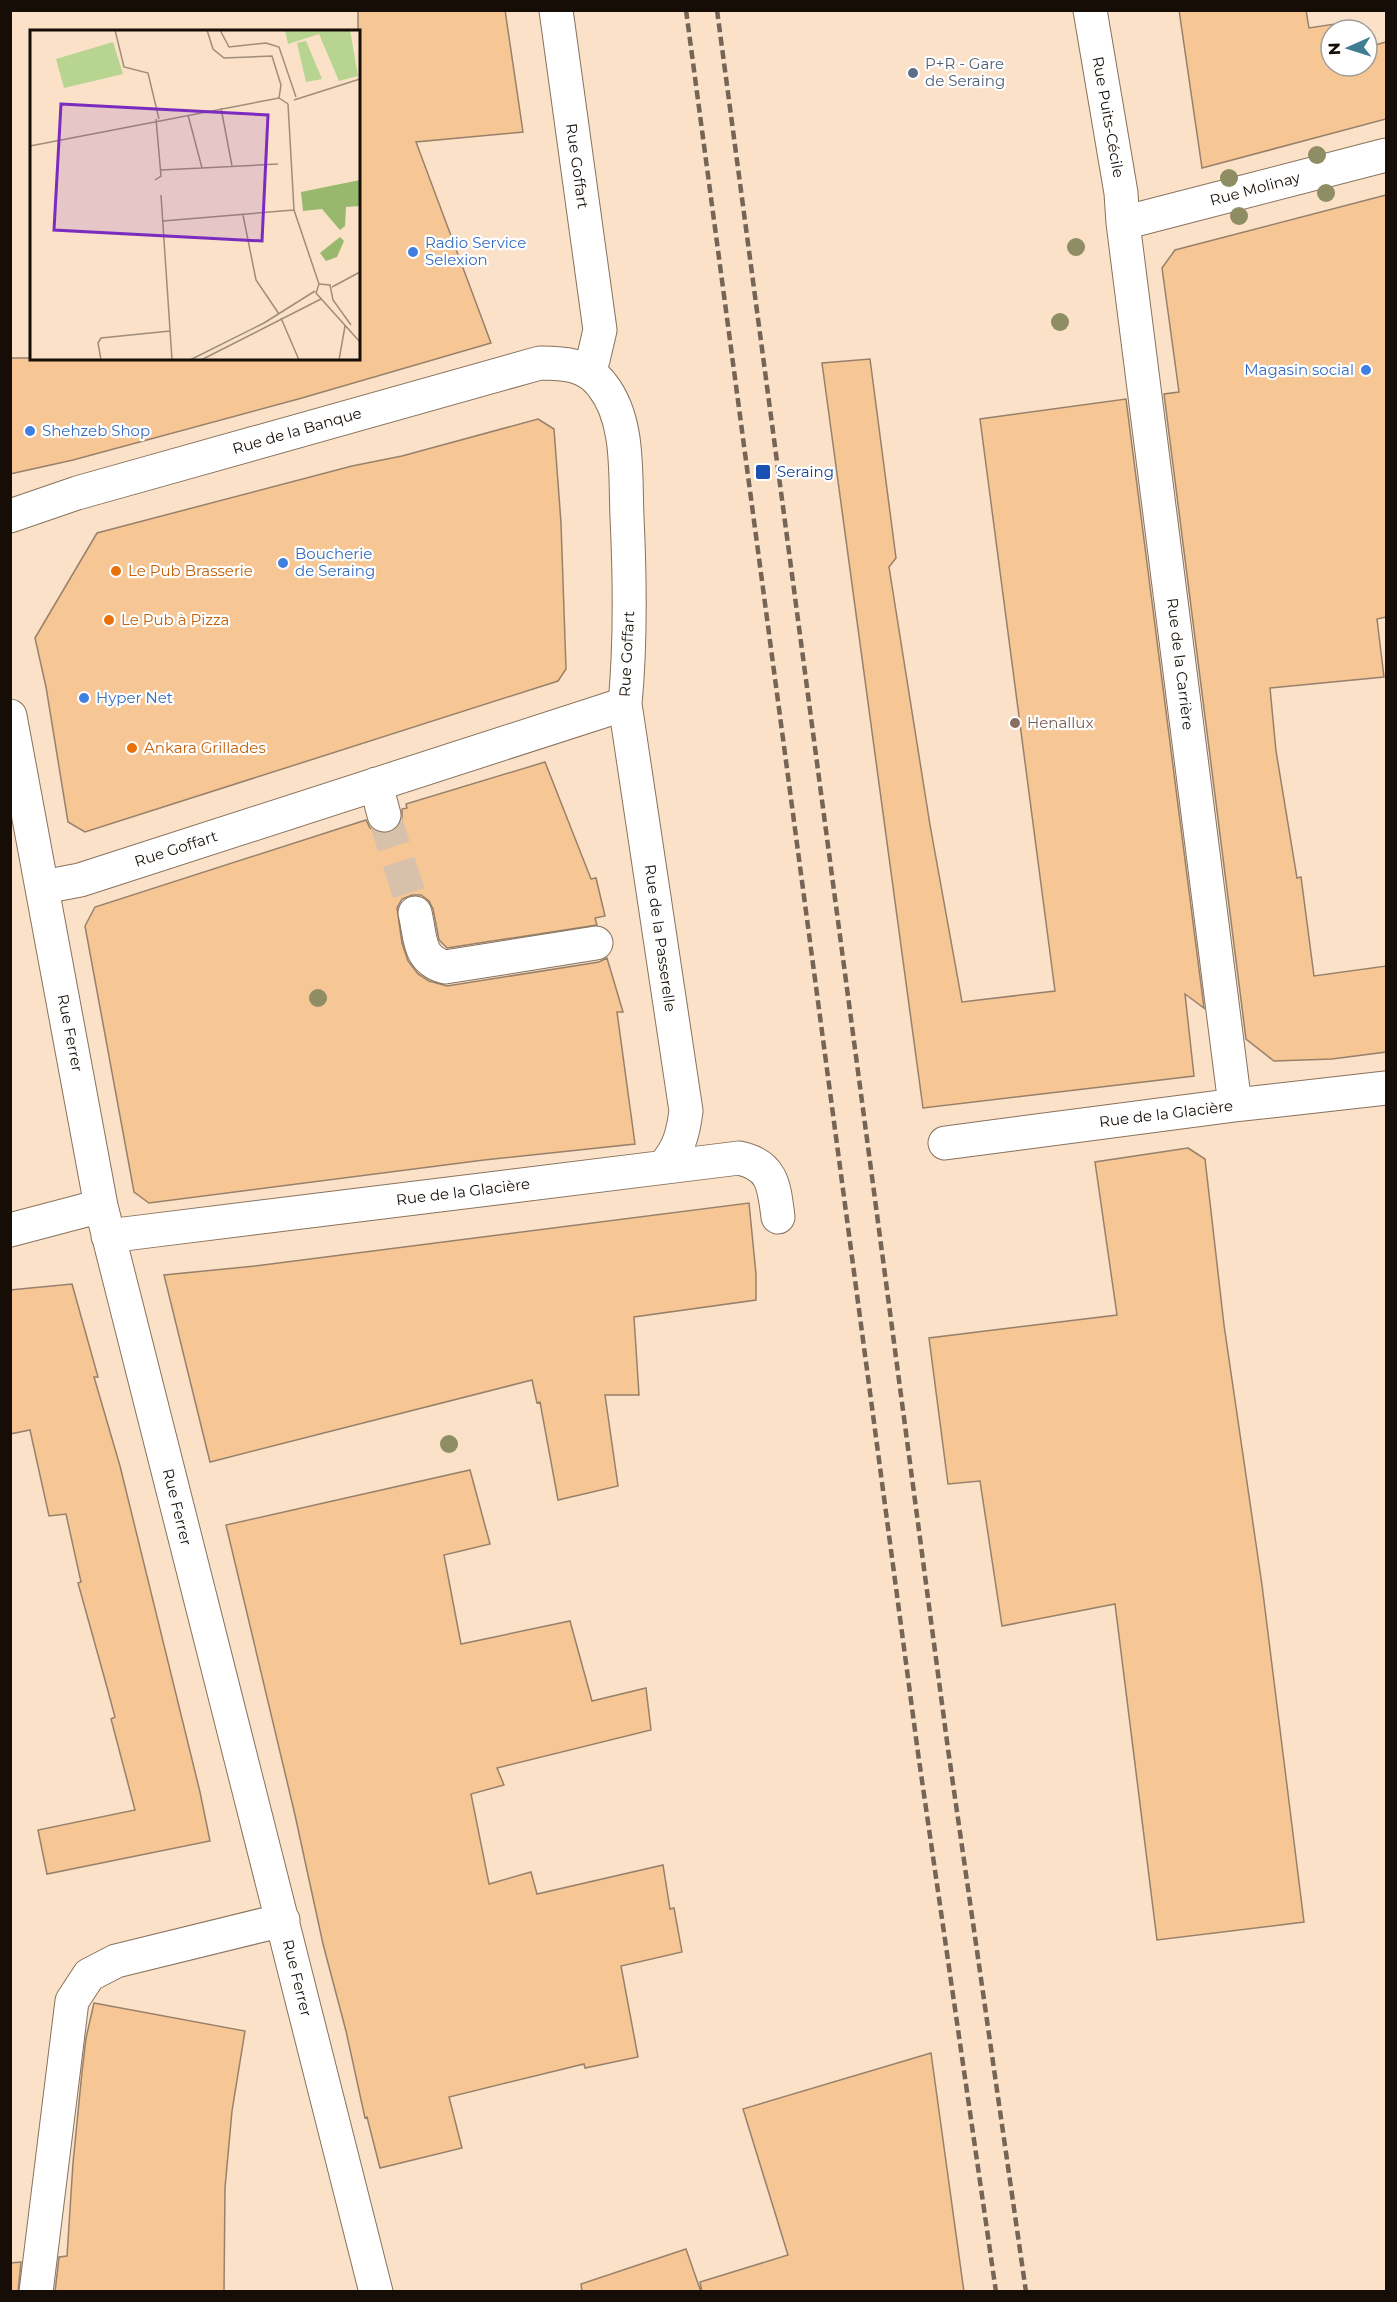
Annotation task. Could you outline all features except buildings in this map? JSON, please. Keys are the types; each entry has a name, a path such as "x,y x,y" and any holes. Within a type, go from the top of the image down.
{"street":[{"name":"Rue Goffart","path":"42,887 80,880 625,704 630,647 624,446 612,401 601,383 586,370 593,360 600,330 556,10"},
{"name":"Rue Puits-Cécile","path":"1090,10 1121,193 1123,223"},
{"name":"Rue Molinay","path":"1123,223 1386,155"},
{"name":"Rue de la Carrière","path":"1123,223 1235,1105"},
{"name":"Rue de la Banque","path":"10,516 76,493 519,368 540,363 565,363 586,370"},
{"name":"Rue de la Passerelle","path":"625,704 686,1111 682,1137 676,1153 664,1166"},
{"name":"Rue Ferrer","path":"10,716 104,1221 376,2292"},
{"path":"376,784 384,815"},
{"path":"415,913 423,950 432,963 445,967 596,944"},
{"name":"Rue de la Glacière","path":"945,1143 1235,1105 1386,1088"},
{"name":"Rue de la Glacière","path":"10,1230 740,1158 756,1161 766,1172 775,1191 778,1217"},
{"path":"36,2292 72,2001 89,1975 116,1961 283,1920"}],"tunnel":[{"path":"384,815 415,913"}],"railway":[{"path":"686,10 918,1753 996,2292"},
{"path":"717,10 948,1749 1026,2292"}],"place":[{"name":"P+R - Gare de Seraing","path":"913,73"},
{"name":"Radio Service Selexion","path":"413,252"},
{"name":"Magasin social","path":"1366,370"},
{"name":"Shehzeb Shop","path":"30,431"},
{"name":"Seraing","path":"763,472"},
{"name":"Boucherie de Seraing","path":"283,563"},
{"name":"Le Pub Brasserie","path":"116,571"},
{"name":"Le Pub à Pizza","path":"109,620"},
{"name":"Hyper Net","path":"84,698"},
{"name":"Henallux","path":"1015,723"},
{"name":"Ankara Grillades","path":"132,748"}]}
